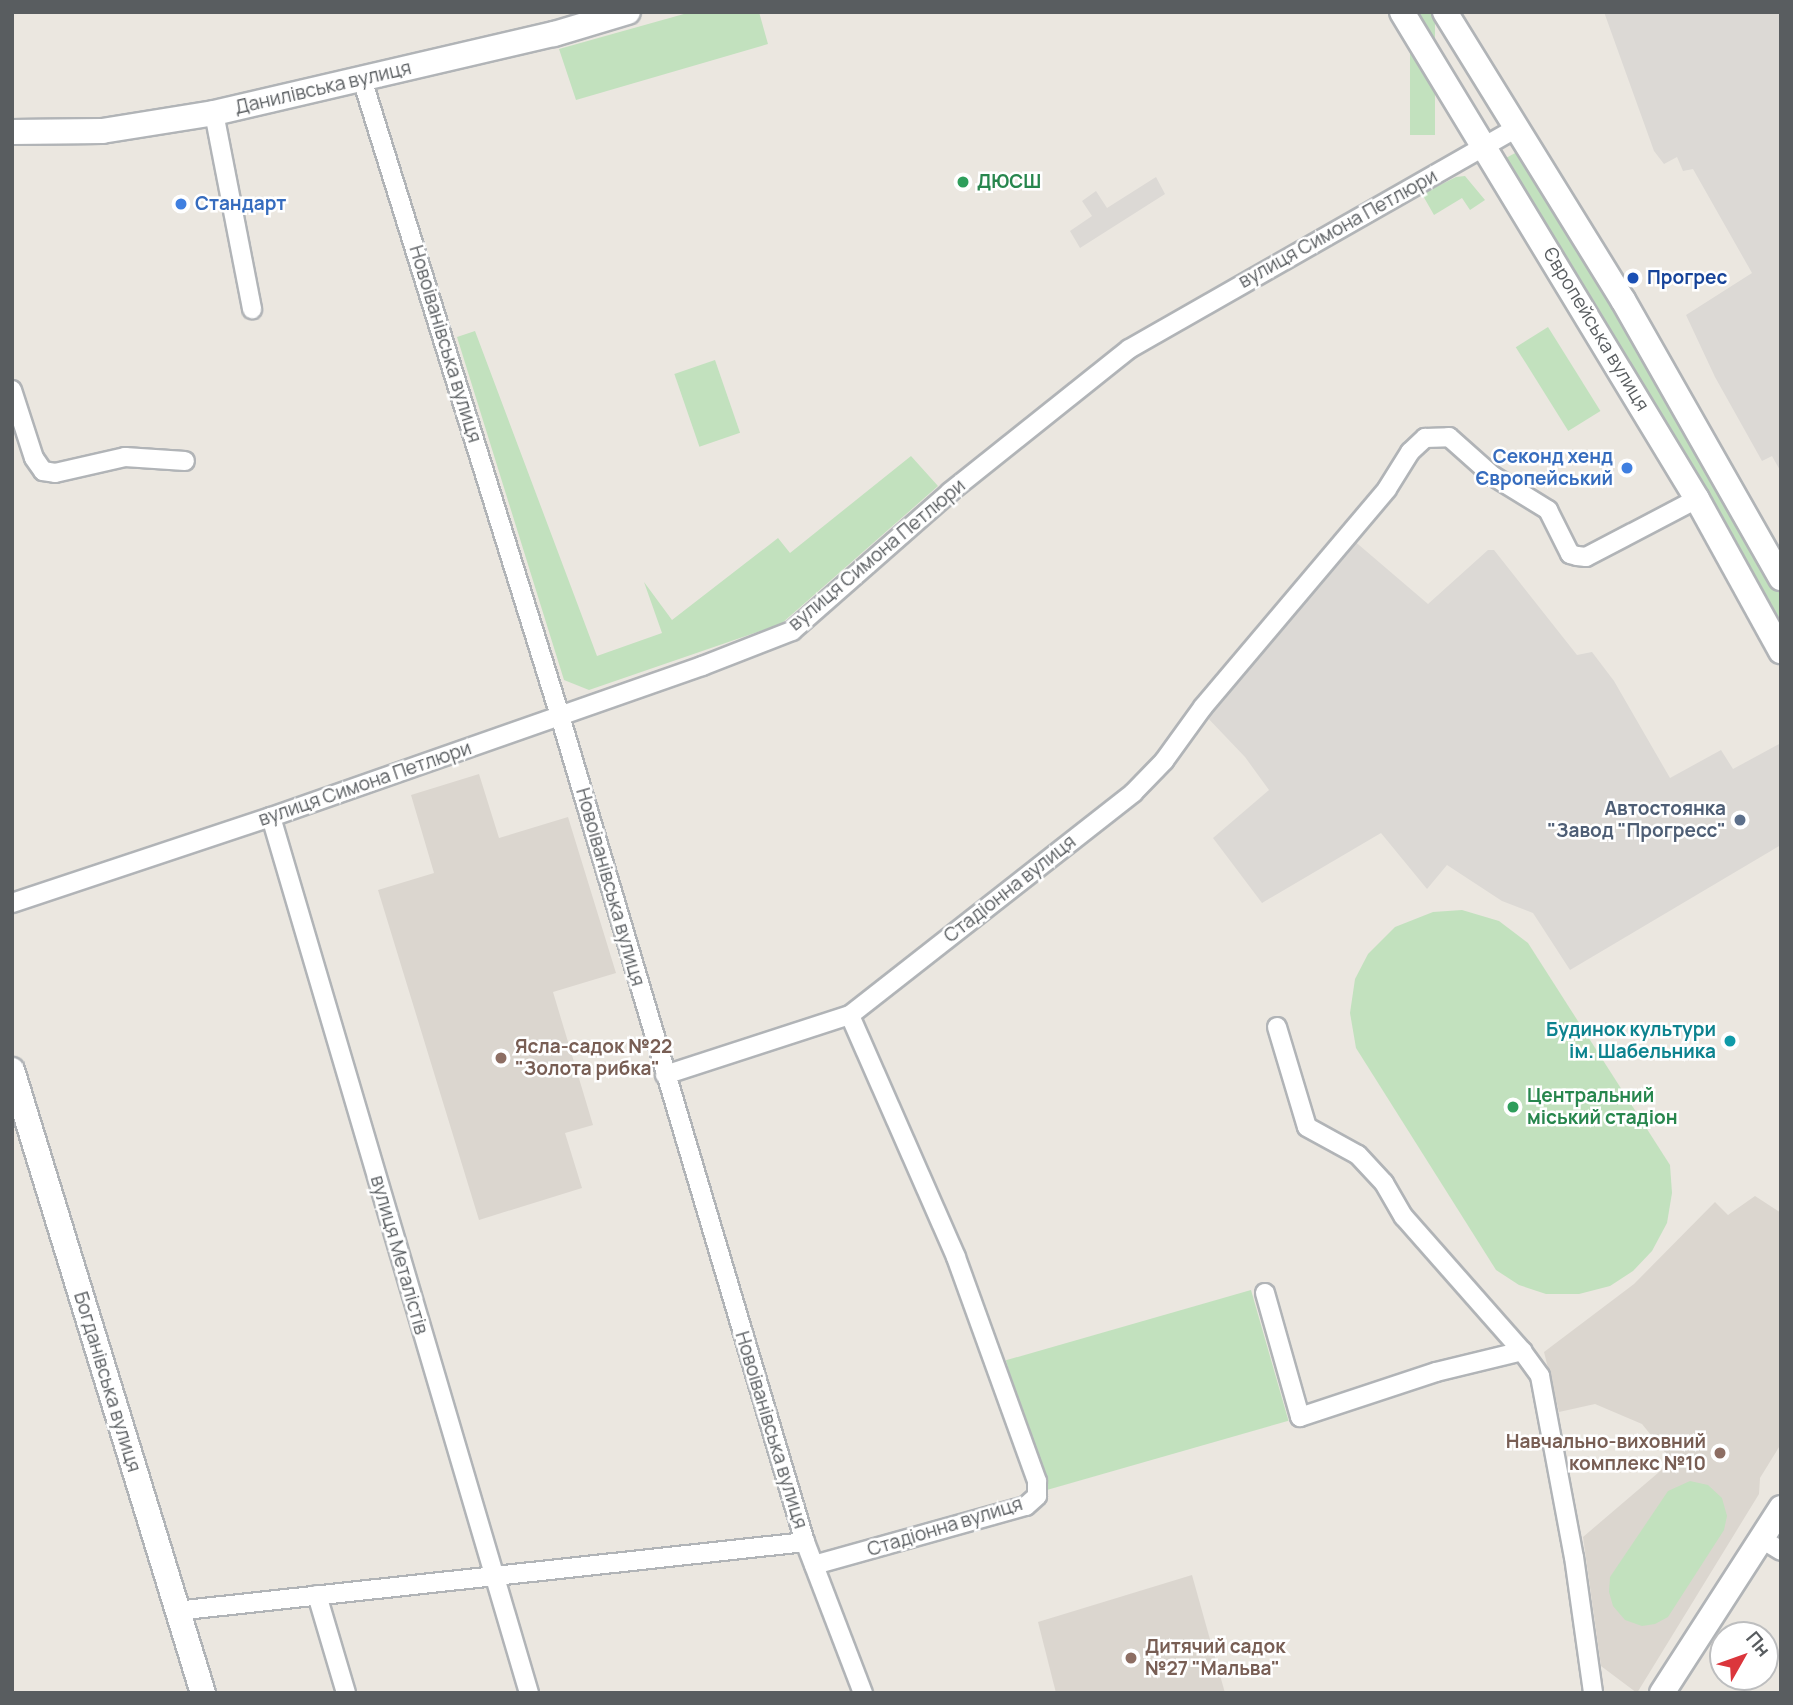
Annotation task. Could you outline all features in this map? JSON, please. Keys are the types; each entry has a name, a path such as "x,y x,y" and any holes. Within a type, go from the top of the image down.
{"street":[{"name":"Данилівська вулиця","path":"12,132 102,131 214,113 554,34 628,12"},
{"name":"Європейська вулиця","path":"1402,12 1697,499 1781,651"},
{"name":"Європейська вулиця","path":"1445,12 1623,300 1781,578"},
{"name":"Новоіванівська вулиця","path":"362,79 560,716 664,1075 805,1542 863,1693"},
{"path":"214,113 252,309"},
{"name":"вулиця Симона Петлюри","path":"12,902 271,817 792,631 950,492 1129,349 1516,128"},
{"path":"12,390 34,458 43,471 55,473 125,457 185,461"},
{"name":"Стадіонна вулиця","path":"814,1565 1026,1506 1037,1496 1037,1481 956,1257 850,1015 1133,793 1164,761 1203,707 1387,489 1410,452 1425,438 1448,437 1493,476 1548,510 1570,554 1577,556 1586,557 1697,499"},
{"name":"вулиця Металістів","path":"271,817 528,1693"},
{"path":"664,1075 850,1015"},
{"path":"1277,1027 1307,1127 1358,1155 1384,1183 1404,1217 1522,1351 1540,1376 1574,1557 1593,1693"},
{"name":"Богданівська вулиця","path":"12,1070 203,1693"},
{"path":"1265,1293 1300,1417 1436,1372 1522,1351"},
{"path":"1662,1693 1771,1545 1781,1508"},
{"path":"176,1611 805,1542"},
{"path":"317,1595 346,1693"}],"shaded area":[{"path":"1604,12 1781,12 1781,472 1772,456 1762,461 1715,377 1686,315 1752,273 1693,169 1683,171 1677,157 1664,164 1654,151"},
{"path":"1156,177 1165,194 1080,248 1070,231 1092,216 1082,201 1096,191 1107,208"},
{"path":"1352,539 1428,604 1488,550 1494,550 1577,655 1592,652 1614,681 1670,778 1721,750 1733,769 1781,743 1781,845 1570,970 1533,913 1502,901 1447,865 1427,889 1381,833 1262,903 1213,838 1269,790 1245,757 1204,714"},
{"name":"Ясла-садок №22 \"Золота рибка\"","path":"479,774 499,838 568,817 616,973 553,992 593,1125 565,1133 582,1188 479,1220 378,890 434,873 411,795"},
{"name":"Навчально-виховний комплекс №10","path":"1755,1196 1781,1213 1781,1444 1760,1478 1759,1494 1637,1693 1601,1666 1583,1537 1672,1461 1642,1424 1595,1404 1559,1412 1544,1352 1634,1284 1715,1202 1728,1215"},
{"name":"Дитячий садок №27 \"Мальва\"","path":"1192,1575 1225,1693 1056,1693 1038,1622"}],"green space":[{"path":"691,12 759,12 768,44 576,100 559,49"},
{"path":"1410,12 1435,12 1435,135 1410,135"},
{"path":"1521,150 1781,595 1781,633 1502,160"},
{"path":"1465,176 1485,200 1470,210 1462,198 1434,215 1422,194 1456,177"},
{"path":"1548,327 1600,411 1568,431 1516,347"},
{"path":"475,331 597,656 662,633 644,582 672,620 778,538 790,553 911,456 938,486 781,624 589,690 564,680 457,337"},
{"path":"715,360 740,433 699,447 674,374"},
{"name":"Центральний міський стадіон","path":"1462,910 1499,921 1528,943 1670,1165 1672,1193 1667,1223 1652,1251 1633,1271 1610,1286 1579,1294 1546,1294 1519,1285 1496,1270 1356,1048 1350,1013 1355,979 1368,954 1395,927 1433,912"},
{"path":"1251,1290 1288,1421 1043,1491 1006,1360"},
{"path":"1690,1481 1708,1485 1722,1498 1727,1516 1724,1530 1668,1617 1655,1624 1642,1626 1625,1620 1613,1606 1609,1592 1610,1577 1668,1491"}],"place":[{"name":"ДЮСШ","path":"963,182"},
{"name":"Стандарт","path":"181,204"},
{"name":"Прогрес","path":"1633,278"},
{"name":"Секонд хенд Європейський","path":"1627,468"},
{"name":"Автостоянка \"Завод \"Прогресс\"","path":"1740,820"},
{"name":"Будинок культури ім. Шабельника","path":"1730,1041"},
{"name":"Ясла-садок №22 \"Золота рибка\"","path":"501,1058"},
{"name":"Центральний міський стадіон","path":"1513,1107"},
{"name":"Навчально-виховний комплекс №10","path":"1720,1453"},
{"name":"Дитячий садок №27 \"Мальва\"","path":"1131,1658"}]}
